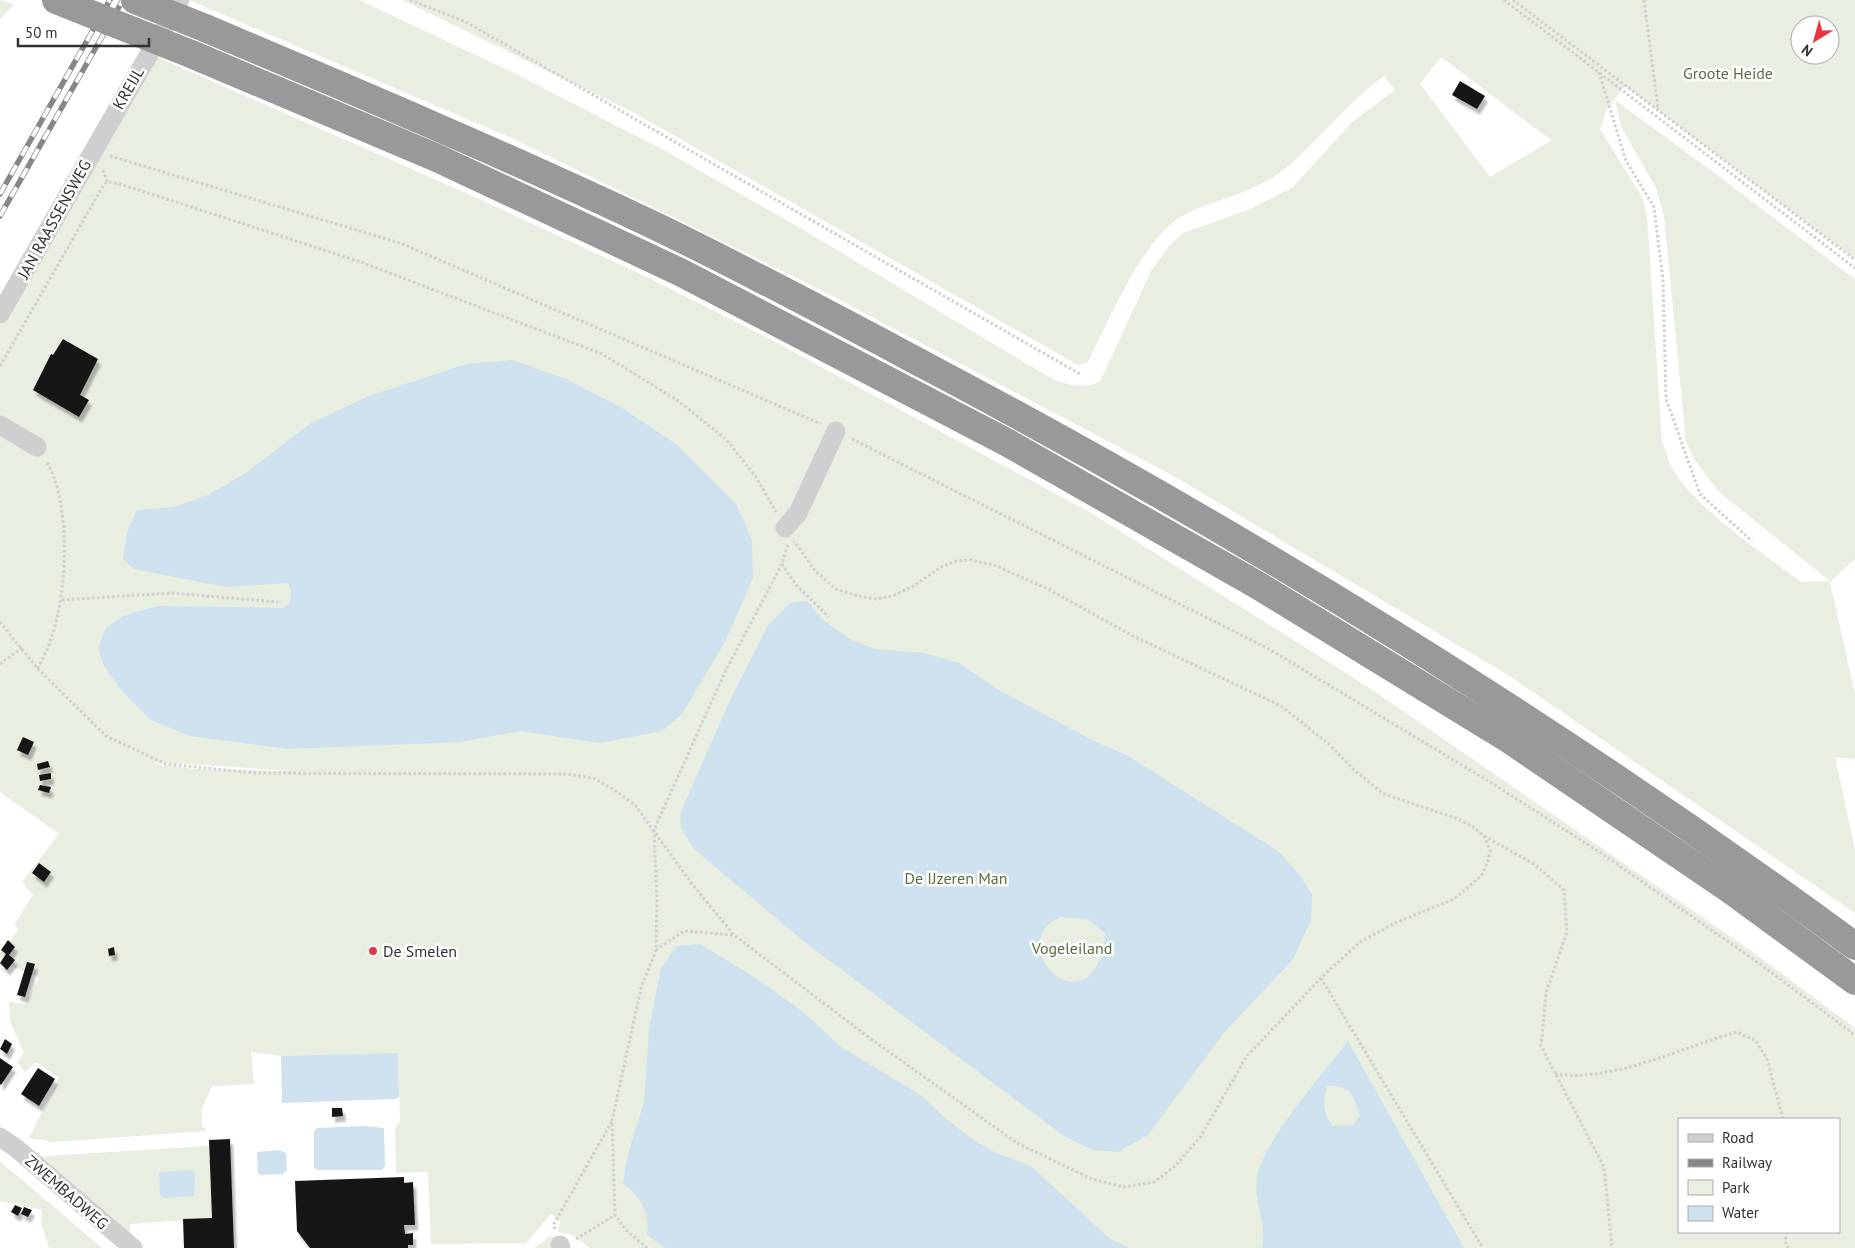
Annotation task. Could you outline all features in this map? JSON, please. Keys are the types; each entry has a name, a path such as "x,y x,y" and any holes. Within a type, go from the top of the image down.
{"highway":[{"path":"56,0 191,54 437,158 680,272 1008,443 1259,586 1507,738 1732,891 1855,981"},
{"path":"135,0 445,129 652,225 811,304 1018,414 1270,557 1512,707 1746,866 1855,946"}],"street":[{"name":"KREIJL","path":"92,150 180,0"},
{"name":"JAN RAASSENSWEG","path":"0,314 92,150"},
{"path":"0,424 37,446"},
{"path":"788,532 836,431"},
{"name":"ZWEMBADWEG","path":"0,1137 16,1148 133,1248"}],"path":[{"path":"410,0 464,21 1080,374"},
{"path":"1504,0 1855,268"},
{"path":"1513,0 1855,260"},
{"path":"1644,0 1659,117"},
{"path":"1599,72 1626,161 1654,207 1663,280 1666,399 1700,494 1752,541"},
{"path":"92,150 400,243 836,431 1269,649 1490,782 1601,853 1760,964 1855,1035"},
{"path":"37,446 54,474 64,534 62,600 47,654 37,668"},
{"path":"647,1248 626,1230 615,1215 612,1121 641,988 656,950 657,903 654,830 725,672 782,564 788,532"},
{"path":"782,564 796,585 829,617"},
{"path":"62,600 171,593 278,602"},
{"path":"0,622 37,668 106,736 166,764 256,773 566,774 593,778 613,788 635,805 692,884 734,935 871,1039 1017,1143 1092,1180 1124,1187 1154,1182 1174,1167 1201,1136 1246,1057 1321,978 1482,1248"},
{"path":"0,664 22,648"},
{"path":"1484,836 1534,864 1564,890 1567,932 1546,993 1541,1046 1604,1168 1612,1248"},
{"path":"656,950 684,931 734,935"},
{"path":"1555,1074 1574,1077 1594,1075 1642,1064 1696,1043 1737,1032 1756,1041 1767,1058 1783,1118"},
{"path":"612,1121 554,1224 561,1246 590,1232 615,1215"},
{"path":"1787,1233 1785,1241 1788,1248"}],"green space":[{"path":"0,0 14,4 0,20"},
{"name":"Groote Heide","path":"189,0 359,0 508,70 660,148 800,228 1049,377 1068,384 1081,386 1100,382 1151,271 1168,247 1183,233 1248,210 1293,187 1352,122 1395,90 1384,76 1356,99 1306,150 1278,174 1256,187 1184,215 1169,226 1141,260 1087,363 1078,365 636,114 402,0 1855,0 1855,259 1625,86 1607,109 1600,129 1642,197 1647,215 1662,442 1670,464 1680,480 1711,512 1748,543 1801,582 1830,581 1719,492 1696,462 1686,442 1664,216 1656,188 1621,127 1615,100 1855,279 1855,559 1830,582 1855,694 1855,759 1835,757 1855,850 1855,913 1508,675 1170,474 817,288 518,141","holes":["1441,57 1551,140 1490,177 1420,84"]},
{"name":"De IJzeren Man","path":"157,57 464,192 647,277 766,337 1093,514 1368,687 1750,950 1855,1028 1855,1248 589,1248 574,1235 558,1232 560,1222 551,1214 526,1243 431,1244 428,1172 396,1173 395,1130 400,1121 398,1054 281,1056 251,1052 254,1084 212,1086 202,1108 202,1126 205,1128 205,1131 54,1142 29,1138 59,1078 36,1062 25,1072 17,1062 24,1053 10,1021 9,1002 25,1004 39,977 2,963 0,955 18,930 15,923 33,895 22,882 59,834 0,792 0,326","holes":["154,762 293,771 195,769"]},
{"path":"209,1146 212,1218 130,1224 131,1244 29,1157"},
{"path":"0,1162 102,1248 49,1248 41,1223 42,1210 0,1201"},
{"path":"549,1237 554,1237 556,1248 534,1248"}],"water":[{"path":"512,360 566,379 622,408 676,444 736,504 752,540 753,578 726,640 682,714 662,731 600,743 520,731 460,742 288,749 190,736 151,720 122,691 104,666 98,648 106,628 123,616 158,606 283,608 290,603 291,591 288,583 226,587 134,569 123,559 127,532 137,510 174,507 208,495 246,473 311,423 369,396 466,364"},
{"path":"807,601 823,620 850,639 876,649 924,653 959,663 999,690 1090,739 1128,756 1278,851 1298,873 1312,894 1311,920 1293,959 1223,1034 1148,1135 1118,1152 1092,1150 1064,1136 806,943 694,849 681,828 680,814 730,700 768,625 790,603","holes":["1060,917 1088,919 1105,933 1104,947 1098,963 1085,979 1072,982 1059,978 1048,968 1041,955 1040,941 1046,928"]},
{"path":"700,944 748,973 802,1011 841,1047 922,1096 945,1118 972,1139 994,1152 1032,1167 1109,1238 1129,1248 665,1248 647,1235 647,1219 642,1205 634,1193 623,1183 628,1154 644,1102 649,1029 661,968 677,946"},
{"path":"1348,1041 1464,1248 1262,1248 1263,1229 1256,1183 1264,1158 1284,1123","holes":["1327,1086 1341,1087 1350,1093 1356,1102 1360,1116 1353,1125 1333,1126 1327,1117 1324,1102"]},
{"path":"398,1053 399,1097 396,1099 282,1103 281,1056"},
{"path":"363,1126 384,1128 385,1166 382,1170 317,1170 314,1168 314,1131 317,1128"},
{"path":"279,1150 286,1153 287,1170 283,1174 261,1175 258,1173 257,1152"},
{"path":"191,1170 195,1173 194,1196 163,1198 160,1195 159,1172"}],"building":[{"path":"1460,81 1485,96 1477,109 1452,95"},
{"path":"63,339 98,359 80,395 89,400 79,417 33,390 51,354 53,355"},
{"path":"23,737 34,742 28,755 17,750"},
{"path":"48,761 50,767 38,770 37,764"},
{"path":"51,773 51,779 40,781 39,775"},
{"path":"40,785 51,787 49,793 38,790"},
{"path":"39,863 51,872 44,882 32,873"},
{"path":"8,940 15,947 9,955 15,960 7,970 0,963 6,954 1,950"},
{"path":"114,947 115,955 109,956 108,949"},
{"path":"27,962 35,964 25,997 17,995"},
{"path":"5,1039 12,1044 7,1054 0,1049"},
{"path":"0,1058 13,1067 1,1085 0,1084"},
{"path":"38,1068 55,1079 39,1106 21,1094"},
{"path":"332,1108 342,1108 343,1116 332,1117"},
{"path":"230,1139 234,1248 184,1248 183,1219 212,1218 209,1140"},
{"path":"404,1177 404,1183 413,1182 415,1225 404,1225 405,1234 413,1233 413,1245 408,1245 408,1248 310,1248 297,1231 295,1181"},
{"path":"15,1205 22,1208 18,1216 11,1212"},
{"path":"24,1207 32,1210 28,1217 21,1214"}],"railway":[{"path":"0,194 110,0"},
{"path":"0,216 123,0"}],"place":[{"name":"De Smelen","path":"373,951"}],"park label":[{"name":"Vogeleiland","path":"1072,948"}]}
